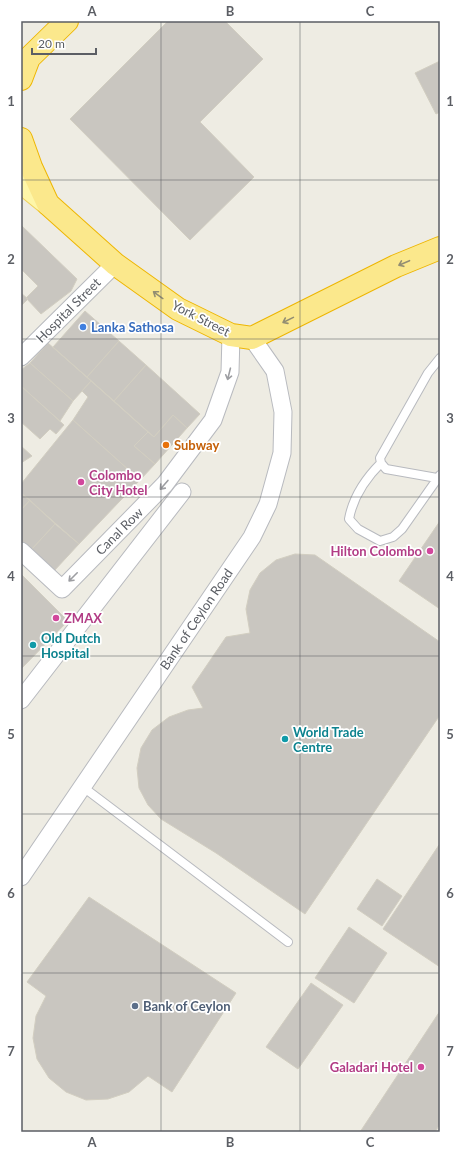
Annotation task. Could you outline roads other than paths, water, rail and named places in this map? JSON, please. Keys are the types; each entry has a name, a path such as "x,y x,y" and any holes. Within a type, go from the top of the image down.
{"highway":[{"path":"21,79 24,56 67,21"},
{"name":"York Street","path":"21,139 29,162 48,204 115,264 178,309 242,336"},
{"path":"242,336 396,266 440,248"}],"main road":[{"name":"York Street","path":"21,182 48,204"}],"street":[{"name":"Hospital Street","path":"21,357 115,264"},
{"name":"Canal Row","path":"21,551 62,589 165,484 213,420 242,336"},
{"name":"Bank of Ceylon Road","path":"23,867 83,787 252,537 268,504 282,453 283,412 276,371 242,336"},
{"path":"21,700 182,492"}],"lane":[{"path":"381,463 386,468 439,477 402,529 393,537 380,541 358,529 349,519 351,506 360,489 381,463 382,454 428,373 440,358"},
{"path":"83,787 288,942"}],"place":[{"name":"Lanka Sathosa","path":"83,327"},
{"name":"Subway","path":"166,445"},
{"name":"Colombo City Hotel","path":"81,482"},
{"name":"Hilton Colombo","path":"430,551"},
{"name":"ZMAX","path":"56,618"},
{"name":"Old Dutch Hospital","path":"33,645"},
{"name":"World Trade Centre","path":"285,739"},
{"name":"Bank of Ceylon","path":"135,1006"},
{"name":"Galadari Hotel","path":"421,1067"}]}
